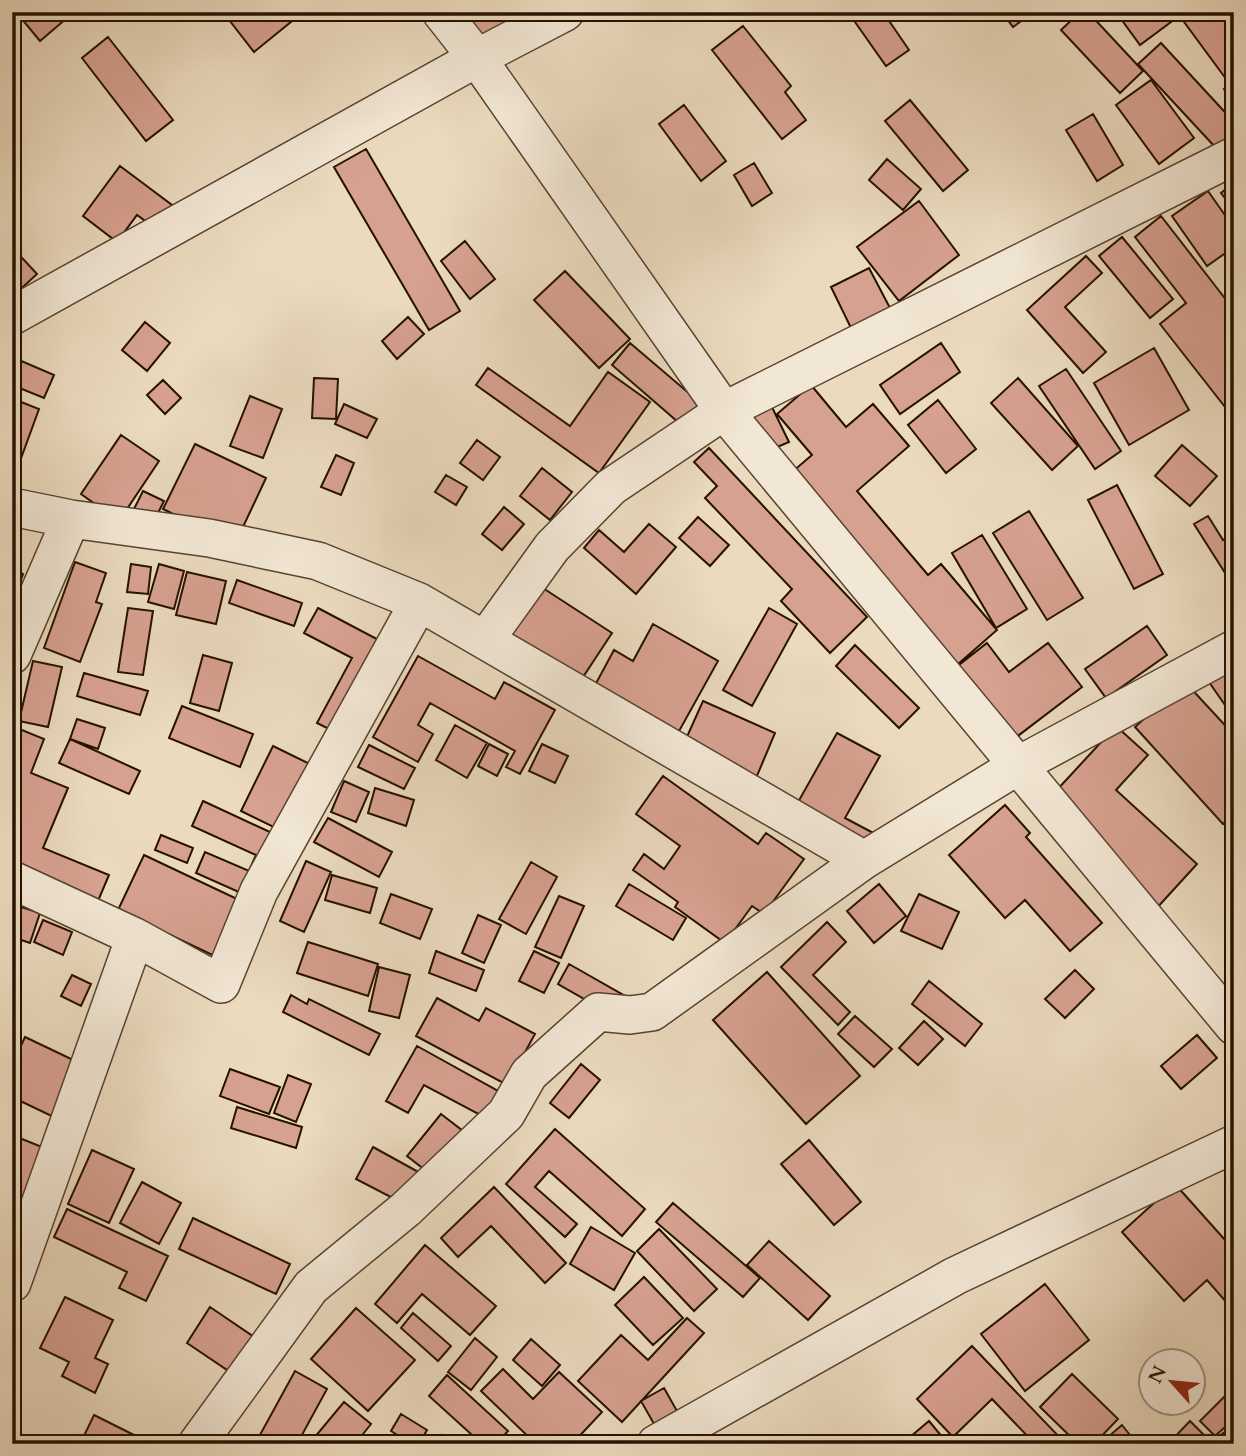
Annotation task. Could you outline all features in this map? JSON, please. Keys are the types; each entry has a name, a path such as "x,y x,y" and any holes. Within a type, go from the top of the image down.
{"street":[{"path":"441,12 477,58 724,411 1234,1026"},
{"path":"12,316 565,12"},
{"path":"485,640 552,547 611,487 724,411 1234,156"},
{"path":"12,507 71,519 209,538 318,561 419,602 864,860"},
{"path":"12,655 71,519"},
{"path":"12,880 135,937 221,984 259,891 419,602"},
{"path":"197,1444 311,1287 406,1209 506,1114 529,1074 598,1012 629,1015 652,1012 864,860 1019,765 1234,649"},
{"path":"12,1283 135,937"},
{"path":"656,1444 955,1276 1234,1144"}],"building":[{"path":"16,12 61,12 67,18 40,41"},
{"path":"223,12 285,12 292,21 254,52"},
{"path":"445,12 538,12 480,58"},
{"path":"848,12 883,12 909,50 886,66"},
{"path":"1002,12 1029,12 1031,14 1013,27"},
{"path":"1080,12 1088,12 1143,71 1120,93 1061,30"},
{"path":"1116,12 1170,12 1175,19 1140,45"},
{"path":"1182,12 1234,12 1234,80 1229,83 1179,15"},
{"path":"743,26 791,86 785,92 806,120 782,139 712,50"},
{"path":"108,37 173,120 146,141 82,58"},
{"path":"1161,43 1234,122 1234,131 1216,148 1138,64"},
{"path":"1151,80 1194,138 1159,164 1116,105"},
{"path":"1234,83 1234,104 1224,89"},
{"path":"910,100 968,170 943,191 885,121"},
{"path":"684,105 726,161 701,181 659,124"},
{"path":"1093,114 1123,165 1097,181 1066,130"},
{"path":"366,149 460,311 429,330 334,167"},
{"path":"887,159 921,189 903,210 869,180"},
{"path":"754,163 772,193 752,206 734,175"},
{"path":"120,166 172,205 155,228 137,215 117,242 83,216"},
{"path":"1234,183 1234,210 1221,193"},
{"path":"1208,191 1234,228 1234,247 1207,266 1172,216"},
{"path":"919,201 959,255 899,301 857,247"},
{"path":"1161,216 1234,310 1234,401 1225,407 1160,324 1186,303 1135,237"},
{"path":"1122,237 1173,299 1150,318 1099,256"},
{"path":"465,241 495,279 470,299 441,261"},
{"path":"12,247 37,274 12,297"},
{"path":"1086,256 1102,273 1065,307 1106,352 1083,373 1027,310"},
{"path":"869,268 890,308 851,328 831,287"},
{"path":"565,271 630,339 599,368 534,300"},
{"path":"408,317 424,334 397,359 382,341"},
{"path":"145,322 170,343 147,371 122,350"},
{"path":"630,343 704,406 685,428 612,365"},
{"path":"941,343 960,372 900,414 880,385"},
{"path":"1154,348 1189,410 1129,445 1094,383"},
{"path":"12,357 54,375 44,398 12,385"},
{"path":"488,368 570,426 608,372 650,402 599,473 476,385"},
{"path":"1066,369 1121,451 1095,469 1039,386"},
{"path":"314,378 338,379 336,419 312,418"},
{"path":"1018,378 1078,446 1052,470 991,403"},
{"path":"163,380 181,398 165,414 147,395"},
{"path":"811,385 846,427 873,404 909,446 857,491 928,575 941,564 997,630 949,672 785,478 812,455 777,414"},
{"path":"811,385 846,427 873,404 909,446 857,491 928,575 941,564 997,630 949,672 785,478 812,455 777,414"},
{"path":"250,396 282,409 263,458 230,446"},
{"path":"768,399 789,442 768,451 747,409"},
{"path":"16,400 39,409 16,472 12,471 12,411"},
{"path":"938,400 976,449 946,473 908,425"},
{"path":"344,404 377,419 367,438 335,424"},
{"path":"121,435 159,461 119,521 81,494"},
{"path":"477,440 500,457 483,480 460,463"},
{"path":"195,444 266,478 235,544 163,509"},
{"path":"1182,445 1217,476 1190,506 1155,476"},
{"path":"709,448 867,617 830,653 781,601 792,589 705,498 717,486 694,462"},
{"path":"336,455 354,463 341,495 321,487"},
{"path":"542,468 572,492 550,520 520,496"},
{"path":"446,475 467,487 456,505 435,492"},
{"path":"1234,476 1234,493 1226,481"},
{"path":"1117,485 1163,574 1134,589 1088,500"},
{"path":"143,491 164,501 151,527 130,517"},
{"path":"504,507 524,524 502,550 482,534"},
{"path":"1029,511 1083,598 1047,620 993,533"},
{"path":"1208,516 1223,540 1234,533 1234,587 1194,524"},
{"path":"698,517 729,545 710,566 679,538"},
{"path":"649,524 676,547 636,594 584,548 599,530 624,552"},
{"path":"982,535 1027,609 996,628 952,553"},
{"path":"75,562 106,573 96,602 102,604 80,662 44,648"},
{"path":"131,564 151,567 148,594 127,592"},
{"path":"159,564 184,571 174,609 148,602"},
{"path":"12,569 23,574 17,591 28,595 12,634"},
{"path":"187,572 226,581 216,624 176,615"},
{"path":"529,579 612,633 581,680 498,626"},
{"path":"237,580 302,603 294,626 229,603"},
{"path":"128,608 153,611 143,675 118,672"},
{"path":"318,608 390,646 343,736 317,723 352,658 304,633"},
{"path":"769,608 797,624 752,706 723,690"},
{"path":"653,624 718,661 678,733 594,687 614,650 633,661"},
{"path":"1147,626 1167,655 1106,698 1085,669"},
{"path":"987,643 1009,672 1048,643 1082,687 1006,745 950,672"},
{"path":"855,645 919,708 899,728 836,666"},
{"path":"203,655 232,663 219,711 190,703"},
{"path":"418,656 495,699 504,682 555,710 520,774 506,767 515,751 430,703 418,725 433,734 418,762 373,737"},
{"path":"33,661 62,667 48,727 19,721"},
{"path":"1234,664 1234,718 1209,682"},
{"path":"84,673 148,691 140,715 77,696"},
{"path":"1185,682 1234,735 1234,814 1223,824 1135,727"},
{"path":"703,701 775,733 754,783 681,750"},
{"path":"182,706 253,734 240,767 169,738"},
{"path":"77,719 105,728 98,749 70,739"},
{"path":"455,725 487,743 467,778 436,760"},
{"path":"12,726 44,739 31,773 68,788 43,848 109,875 98,901 12,866"},
{"path":"1116,726 1148,755 1116,790 1197,864 1155,910 1043,805"},
{"path":"837,733 880,756 845,818 879,836 869,854 793,811"},
{"path":"70,739 140,771 129,794 59,763"},
{"path":"489,744 508,754 497,776 478,766"},
{"path":"542,744 568,756 555,783 529,771"},
{"path":"369,745 415,768 404,789 358,767"},
{"path":"273,746 318,768 286,833 241,811"},
{"path":"663,776 758,844 766,833 804,859 764,914 752,906 725,943 675,907 678,902 633,870 644,854 664,869 680,846 636,814"},
{"path":"344,781 369,792 356,822 331,812"},
{"path":"375,788 414,800 406,826 368,813"},
{"path":"203,801 285,839 257,900 196,873 205,852 249,871 256,855 192,826"},
{"path":"1005,805 1030,833 1026,837 1102,923 1070,951 1025,900 1005,918 949,855"},
{"path":"328,818 392,852 379,877 314,842"},
{"path":"161,835 193,848 187,863 155,850"},
{"path":"144,855 254,907 227,962 118,910"},
{"path":"306,861 331,872 304,932 280,921"},
{"path":"531,862 557,877 526,934 499,919"},
{"path":"332,875 377,888 370,913 325,900"},
{"path":"629,884 686,918 673,940 616,906"},
{"path":"879,884 906,916 874,943 847,911"},
{"path":"391,894 432,909 420,939 380,923"},
{"path":"919,894 959,912 942,949 901,931"},
{"path":"559,896 584,906 561,958 535,947"},
{"path":"12,904 40,913 30,943 12,937"},
{"path":"478,915 501,925 484,963 462,953"},
{"path":"43,920 72,932 63,955 34,942"},
{"path":"827,922 846,942 813,975 850,1012 838,1025 781,967"},
{"path":"308,942 378,964 368,996 297,973"},
{"path":"436,951 484,970 476,991 429,973"},
{"path":"534,951 559,963 544,993 519,981"},
{"path":"569,964 625,996 614,1016 558,984"},
{"path":"379,967 410,975 399,1018 369,1011"},
{"path":"1075,970 1094,989 1065,1018 1045,999"},
{"path":"767,972 860,1076 806,1124 713,1020"},
{"path":"72,975 91,984 81,1006 61,996"},
{"path":"929,981 982,1024 965,1046 912,1004"},
{"path":"291,995 307,1004 309,999 380,1034 369,1055 283,1012"},
{"path":"437,998 479,1021 486,1008 535,1034 507,1085 416,1036"},
{"path":"855,1016 892,1049 874,1067 838,1034"},
{"path":"924,1021 943,1039 918,1065 899,1048"},
{"path":"1197,1035 1217,1058 1181,1089 1161,1066"},
{"path":"25,1037 90,1068 64,1122 12,1097 12,1065"},
{"path":"417,1046 498,1091 484,1117 424,1085 408,1113 386,1101"},
{"path":"581,1064 600,1080 569,1118 550,1103"},
{"path":"230,1069 280,1087 269,1114 220,1096"},
{"path":"288,1075 311,1084 296,1122 274,1113"},
{"path":"237,1107 302,1127 296,1148 231,1128"},
{"path":"441,1114 463,1131 429,1173 407,1156"},
{"path":"555,1129 645,1209 622,1236 549,1171 535,1187 577,1224 565,1237 506,1184"},
{"path":"555,1129 645,1209 622,1236 549,1171 535,1187 577,1224 565,1237 506,1184"},
{"path":"12,1135 52,1151 30,1207 12,1200"},
{"path":"809,1140 861,1202 834,1225 781,1164"},
{"path":"373,1147 422,1174 406,1205 356,1179"},
{"path":"92,1150 134,1169 109,1223 68,1204"},
{"path":"142,1182 181,1203 159,1244 120,1223"},
{"path":"1175,1184 1234,1250 1234,1311 1207,1280 1184,1301 1122,1232"},
{"path":"494,1187 566,1263 545,1283 491,1226 458,1257 441,1238"},
{"path":"12,1201 29,1208 12,1247"},
{"path":"673,1203 760,1278 743,1297 656,1222"},
{"path":"67,1209 168,1256 146,1301 119,1288 127,1272 54,1237"},
{"path":"193,1218 290,1264 276,1294 179,1249"},
{"path":"591,1227 635,1253 614,1290 570,1264"},
{"path":"659,1229 717,1289 694,1311 637,1251"},
{"path":"769,1241 830,1296 808,1320 747,1265"},
{"path":"425,1245 496,1306 470,1335 422,1294 397,1323 375,1304"},
{"path":"644,1277 683,1318 653,1345 615,1305"},
{"path":"1045,1284 1089,1340 1025,1391 981,1334"},
{"path":"65,1297 113,1320 95,1358 108,1364 95,1393 62,1376 69,1362 40,1348"},
{"path":"210,1307 263,1343 239,1378 187,1343"},
{"path":"356,1308 415,1360 368,1411 311,1359"},
{"path":"413,1313 451,1346 438,1361 401,1328"},
{"path":"687,1318 704,1333 622,1422 578,1381 621,1335 648,1360"},
{"path":"475,1338 497,1357 471,1390 448,1372"},
{"path":"531,1339 560,1365 542,1386 513,1360"},
{"path":"531,1339 560,1365 542,1386 513,1360"},
{"path":"972,1346 1066,1444 1035,1444 992,1399 953,1437 917,1399"},
{"path":"503,1369 533,1399 559,1372 602,1412 572,1444 536,1444 481,1391"},
{"path":"503,1369 533,1399 559,1372 602,1412 572,1444 536,1444 481,1391"},
{"path":"295,1371 327,1389 297,1444 255,1444"},
{"path":"1072,1374 1118,1419 1094,1444 1078,1444 1040,1407"},
{"path":"447,1375 508,1431 496,1444 482,1444 429,1396"},
{"path":"664,1388 677,1411 654,1424 641,1401"},
{"path":"1226,1395 1234,1403 1234,1419 1215,1436 1200,1421 1208,1418 1208,1413"},
{"path":"344,1402 371,1424 355,1444 309,1444"},
{"path":"401,1414 427,1430 419,1444 412,1444 391,1431"},
{"path":"94,1415 152,1444 80,1444"},
{"path":"929,1421 948,1444 903,1444 903,1443"},
{"path":"1190,1421 1213,1444 1168,1444"},
{"path":"1122,1425 1137,1444 1100,1444"},
{"path":"1234,1425 1234,1444 1230,1444 1222,1434"},
{"path":"442,1435 458,1444 438,1444"}]}
